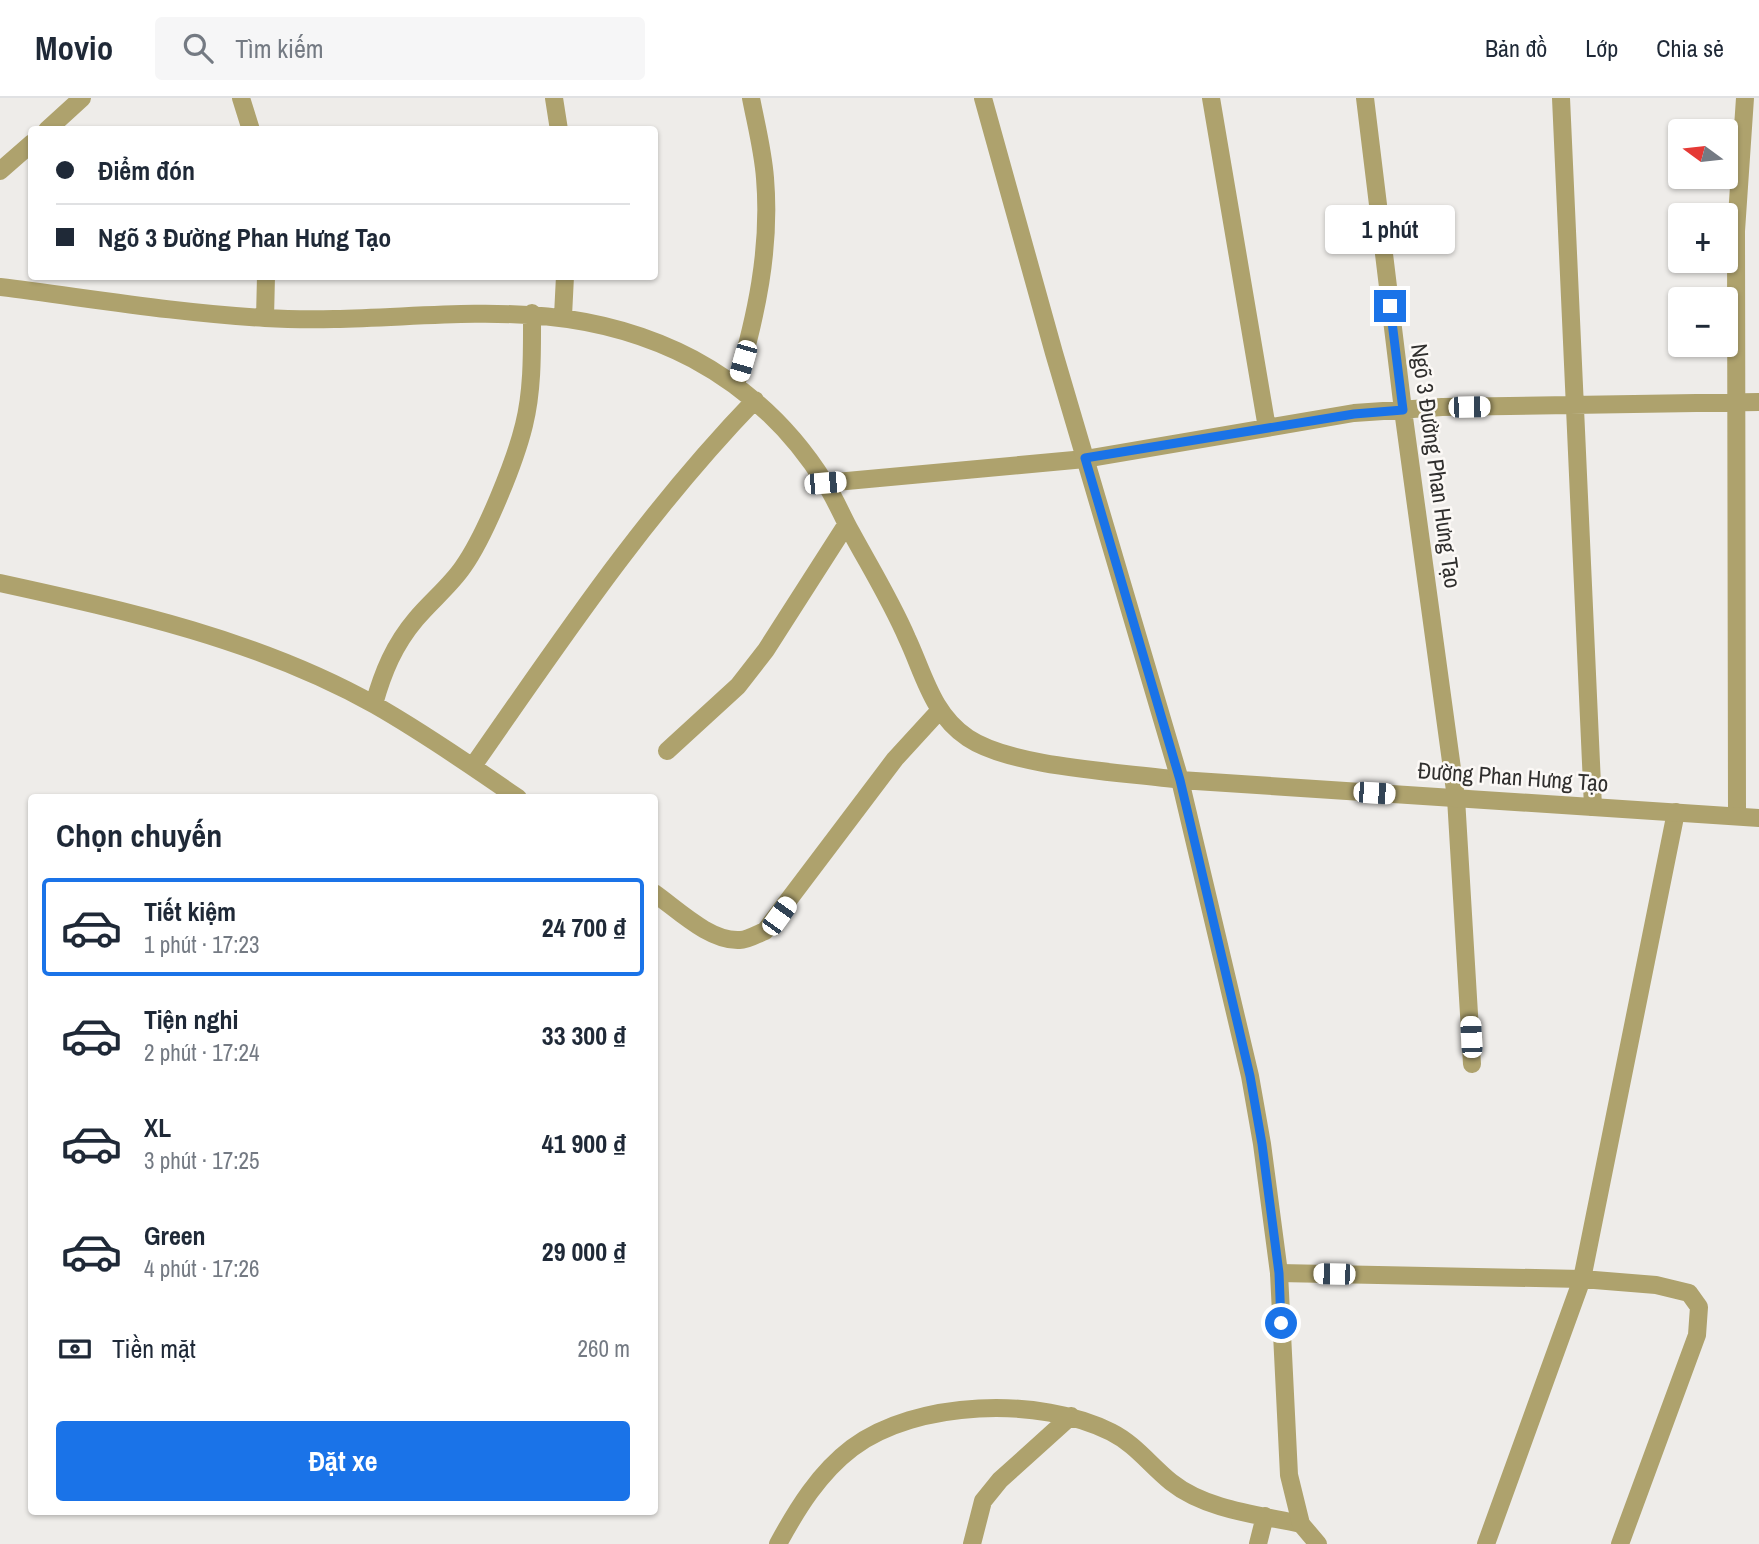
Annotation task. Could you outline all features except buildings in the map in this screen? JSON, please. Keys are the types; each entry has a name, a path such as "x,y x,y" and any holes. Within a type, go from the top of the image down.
{"street":[{"path":"51,126 82,98"},
{"path":"241,98 250,126"},
{"path":"554,98 558,126"},
{"path":"736,385 750,338 764,265 767,222 765,176 751,98"},
{"path":"983,98 1180,780 1250,1076 1279,1273 1289,1475 1301,1524 1318,1544"},
{"path":"1211,98 1267,428"},
{"name":"Ngõ 3 Đường Phan Hưng Tạo","path":"1365,98 1403,410 1457,798 1472,1064"},
{"path":"1561,98 1593,807"},
{"path":"1737,816 1736,230 1745,98"},
{"path":"0,172 28,147"},
{"path":"265,280 265,318"},
{"path":"563,316 565,280"},
{"path":"0,287 265,318 531,313 563,316 627,332 691,358 736,385 755,400 793,439 825,483 891,603 939,711 895,759 765,931 744,940 730,940 709,931 658,896"},
{"path":"374,705 382,673 394,648 415,620 463,568 487,523 524,425 532,365 531,313"},
{"path":"473,766 609,570 669,493 755,400"},
{"path":"825,483 1085,458 1354,414 1403,410 1759,402"},
{"path":"667,751 738,686 766,650 846,525"},
{"path":"0,583 201,632 319,678 374,705 473,766 512,794"},
{"name":"Đường Phan Hưng Tạo","path":"939,711 967,737 996,752 1025,760 1180,780 1759,818"},
{"path":"1486,1544 1582,1279 1676,812"},
{"path":"1279,1273 1582,1279 1680,1290 1695,1298 1699,1307 1697,1335 1620,1544"},
{"path":"778,1544 800,1504 851,1449 878,1432 912,1419 978,1409 1023,1409 1071,1416 1128,1441 1187,1493 1301,1524"},
{"path":"972,1544 983,1501 1000,1480 1071,1416"},
{"path":"1258,1544 1265,1516"}],"route":[{"path":"1281,1323 1279,1273 1250,1076 1180,780 1085,458 1354,414 1403,410 1390,306"}]}
